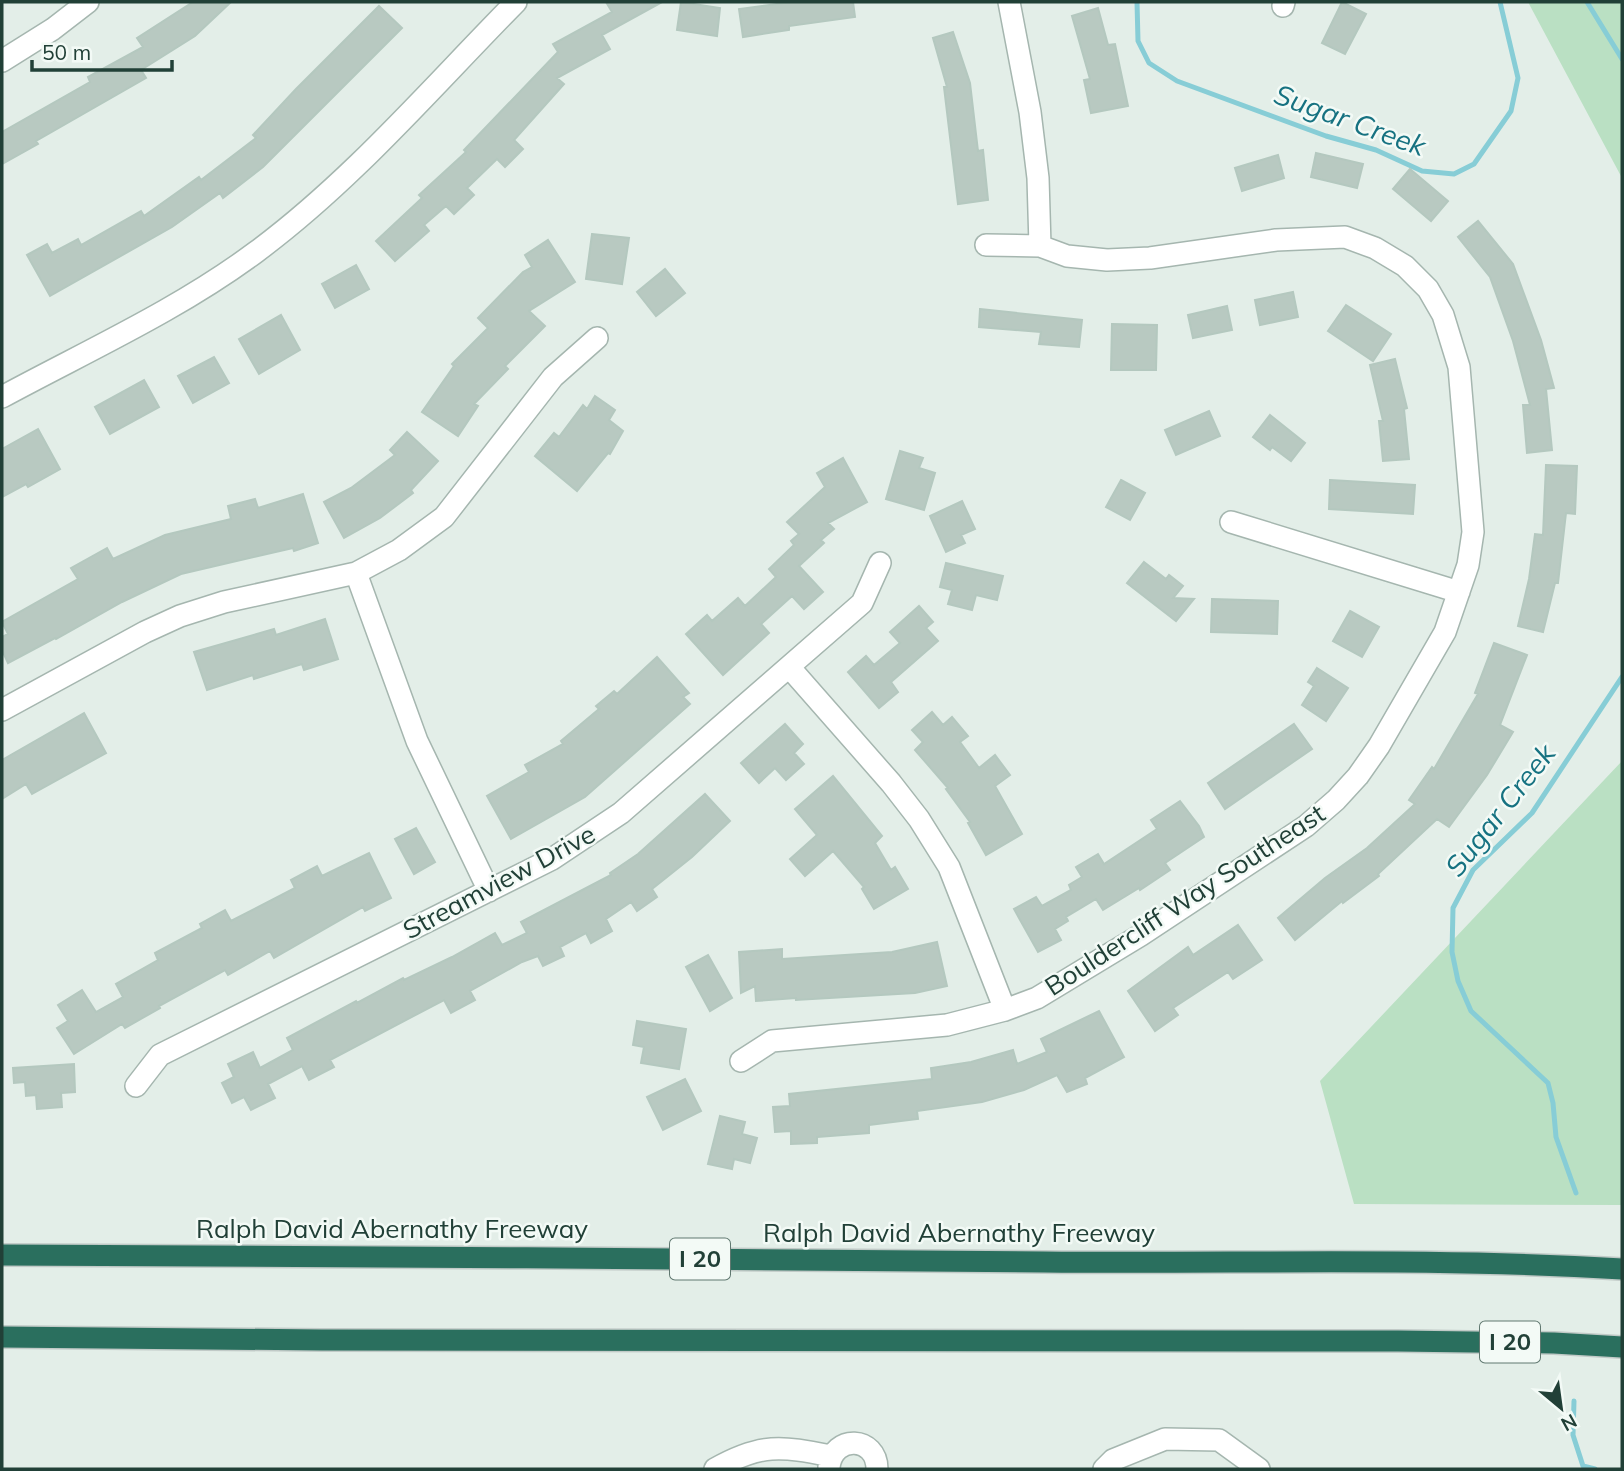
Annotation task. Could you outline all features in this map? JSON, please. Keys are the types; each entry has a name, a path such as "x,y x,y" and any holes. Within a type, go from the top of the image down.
{"highway":[{"name":"Ralph David Abernathy Freeway","path":"2,1255 1050,1262 1399,1261 1531,1263 1622,1269"},
{"name":"I 20","path":"2,1339 1398,1341 1554,1343 1622,1347"}],"street":[{"path":"2,61 53,29 88,2"},
{"path":"2,397 151,317 255,253 327,194 516,2"},
{"path":"1009,2 1030,112 1038,178 1040,246"},
{"name":"Bouldercliff Way Southeast","path":"741,1061 772,1041 947,1025 1005,1010 1037,998 1119,949 1306,826 1358,776 1378,746 1440,642 1468,565 1473,532 1459,368 1443,315 1428,289 1405,266 1375,248 1345,237 1276,240 1150,258 1107,260 1067,256 1040,246 986,245"},
{"path":"2,710 145,632 180,616 224,602 356,573 399,550 444,517 553,377 597,338"},
{"path":"1231,522 1459,592"},
{"name":"Streamview Drive","path":"136,1086 160,1055 552,859 621,813 862,603 880,563"},
{"path":"356,573 417,741 489,891"},
{"path":"790,668 919,819 949,867 1005,1010"},
{"path":"1104,1469 1113,1460 1165,1439 1219,1440 1259,1469"},
{"path":"715,1469 739,1456 764,1448 791,1448 830,1462 844,1444 862,1444 874,1455 877,1469"}],"green space":[{"path":"1528,2 1622,2 1622,178"},
{"path":"1622,761 1622,1205 1354,1204 1320,1081"}],"building":[{"path":"193,2 231,2 195,36 141,70 146,78 36,141 38,144 2,164 2,132 90,82 88,77 143,47 137,38"},
{"path":"606,2 662,2 602,35 610,49 557,78 564,84 514,140 523,149 505,167 497,159 467,188 474,195 454,214 446,206 424,225 429,231 395,261 376,241 422,198 419,195 466,152 464,150 558,52 553,44 612,12"},
{"path":"681,2 720,8 717,36 677,30"},
{"path":"791,2 853,2 855,17 789,26 789,30 743,37 739,9"},
{"path":"1342,2 1366,14 1345,54 1322,43"},
{"path":"379,6 402,28 263,167 223,198 220,193 172,227 50,296 27,255 47,244 52,253 78,239 81,245 141,211 144,216 199,177 201,180 256,138 253,135"},
{"path":"1098,8 1108,45 1115,44 1128,106 1091,113 1084,80 1090,79 1072,16"},
{"path":"953,32 970,83 978,151 983,150 988,200 958,204 944,87 947,87 933,38"},
{"path":"1316,153 1363,164 1357,188 1311,177"},
{"path":"1278,155 1284,178 1242,191 1235,168"},
{"path":"1410,169 1448,201 1431,221 1393,189"},
{"path":"1478,221 1513,264 1541,340 1554,388 1546,389 1552,450 1527,453 1523,405 1530,405 1513,341 1490,277 1458,237"},
{"path":"592,234 629,238 622,284 586,279"},
{"path":"548,240 575,282 529,311 545,326 505,366 508,369 474,404 478,406 458,436 422,412 454,366 452,364 488,328 478,318 523,272 532,267 525,255"},
{"path":"356,265 369,289 335,308 322,284"},
{"path":"665,269 685,293 656,316 637,292"},
{"path":"1293,292 1298,317 1260,325 1255,300"},
{"path":"1346,305 1391,334 1373,361 1328,331"},
{"path":"1227,306 1232,330 1193,338 1188,315"},
{"path":"980,309 1082,320 1079,347 1039,344 1041,332 979,327"},
{"path":"281,315 300,350 259,374 239,339"},
{"path":"1112,324 1157,325 1156,370 1111,370"},
{"path":"214,357 229,383 193,403 178,376"},
{"path":"1395,359 1407,408 1404,409 1409,459 1383,461 1379,421 1383,421 1370,365"},
{"path":"144,380 159,407 110,434 95,407"},
{"path":"595,396 615,410 609,420 623,431 610,454 608,453 577,491 535,456 554,433 559,437 583,405 587,409"},
{"path":"1209,411 1220,436 1176,455 1165,430"},
{"path":"1270,415 1305,443 1291,461 1253,437"},
{"path":"38,429 60,469 28,487 26,484 2,497 2,449"},
{"path":"407,432 438,461 411,490 413,493 380,518 344,538 324,502 351,488 395,455 390,450"},
{"path":"900,451 923,458 919,468 935,473 924,510 886,499"},
{"path":"843,458 867,502 828,523 834,529 821,540 824,543 799,566 823,592 804,609 792,596 761,624 769,633 723,675 686,634 707,615 712,621 738,598 745,606 776,577 769,569 794,545 791,541 799,534 787,522 825,487 817,473"},
{"path":"1546,465 1577,466 1575,514 1566,513 1558,583 1555,583 1543,632 1518,626 1529,579 1535,534 1543,535"},
{"path":"1121,480 1145,493 1130,520 1106,507"},
{"path":"1330,480 1415,485 1413,514 1329,509"},
{"path":"303,494 318,543 294,551 293,548 181,574 8,663 2,650 2,637 8,634 2,622 78,579 71,568 107,548 113,559 165,535 231,519 228,506 255,499 258,508"},
{"path":"962,501 975,529 961,535 965,543 946,552 930,516"},
{"path":"1144,562 1166,579 1169,575 1183,586 1173,598 1194,599 1176,621 1127,583"},
{"path":"946,563 1003,576 997,600 976,595 972,610 948,604 952,590 940,587"},
{"path":"1212,599 1278,601 1277,634 1211,632"},
{"path":"919,606 933,622 926,628 938,641 891,682 898,692 879,708 848,672 866,656 874,665 900,643 890,632"},
{"path":"1350,611 1379,627 1362,657 1333,641"},
{"path":"325,619 338,659 304,670 302,664 254,679 253,675 207,690 194,652 274,629 276,635"},
{"path":"1494,643 1527,655 1500,725 1513,732 1487,775 1449,827 1437,819 1378,874 1379,876 1343,903 1342,901 1295,940 1278,918 1325,878 1367,848 1415,804 1409,800 1432,767 1434,769 1478,694 1475,693"},
{"path":"657,657 689,693 683,697 690,704 585,797 511,839 487,796 529,772 525,765 563,744 561,741 599,709 596,706 614,691 617,694"},
{"path":"1317,668 1348,688 1326,721 1302,705 1314,686 1308,682"},
{"path":"932,712 943,725 952,717 968,736 960,742 979,768 995,755 1010,775 995,786 1022,834 986,855 968,823 970,822 946,789 948,788 915,750 923,742 912,730"},
{"path":"84,713 106,753 32,794 26,784 2,799 2,760"},
{"path":"785,724 803,744 794,753 804,764 786,780 775,768 759,783 741,763"},
{"path":"1294,724 1312,749 1225,809 1208,783"},
{"path":"833,776 882,836 875,843 891,870 895,867 908,889 874,909 862,889 864,887 833,851 805,876 790,859 817,835 795,809"},
{"path":"705,794 730,821 692,857 652,889 657,897 637,911 631,902 606,919 612,931 591,943 586,933 560,947 564,956 543,966 538,956 522,962 470,991 475,1000 451,1013 444,1000 330,1060 334,1067 309,1080 302,1066 268,1084 275,1098 251,1110 244,1097 232,1103 222,1083 234,1077 228,1064 253,1052 260,1068 293,1050 287,1038 356,1001 357,1003 403,978 404,980 452,957 495,933 502,945 527,933 521,922 611,875 610,873 638,854"},
{"path":"1180,801 1204,837 1165,863 1170,870 1140,890 1139,888 1103,910 1096,899 1066,917 1068,921 1055,929 1061,940 1038,952 1014,909 1036,897 1042,906 1071,890 1069,885 1082,877 1076,867 1098,854 1104,864 1157,829 1151,820"},
{"path":"416,828 435,862 414,874 395,839"},
{"path":"369,853 391,898 365,911 363,907 274,958 270,951 228,975 225,970 125,1028 122,1024 74,1054 57,1028 68,1021 58,1005 82,990 96,1012 123,997 116,984 158,960 155,953 202,928 200,924 225,910 231,921 295,888 291,880 317,866 322,876"},
{"path":"1238,925 1262,960 1233,979 1228,972 1173,1008 1178,1015 1155,1031 1128,991 1188,947 1193,955"},
{"path":"937,942 947,986 915,993 796,1000 756,1001 755,986 741,993 739,952 782,949 782,959 892,952"},
{"path":"708,955 732,998 710,1011 686,967"},
{"path":"1099,1011 1124,1057 1085,1078 1087,1084 1067,1092 1057,1075 1024,1090 982,1102 917,1111 918,1119 869,1125 869,1133 817,1137 817,1143 791,1144 791,1131 775,1132 773,1107 790,1106 789,1094 932,1079 931,1068 971,1062 1013,1050 1017,1064 1047,1052 1041,1039"},
{"path":"637,1021 686,1029 679,1069 641,1063 644,1047 633,1045"},
{"path":"74,1064 75,1092 61,1093 62,1107 37,1109 36,1095 26,1096 25,1082 14,1083 13,1068"},
{"path":"685,1079 701,1111 663,1130 647,1097"},
{"path":"720,1116 745,1122 742,1134 757,1138 750,1163 734,1159 732,1169 708,1164"}],"waterway":[{"name":"Sugar Creek","path":"1137,2 1138,41 1149,63 1177,81 1326,136 1376,150 1422,171 1454,174 1474,164 1511,111 1518,78 1500,2"},
{"name":"Sugar Creek","path":"1587,2 1622,59"},
{"name":"Sugar Creek","path":"1576,1193 1556,1137 1548,1083 1471,1011 1458,981 1452,952 1453,908 1473,870 1532,813 1622,677"},
{"name":"Sugar Creek","path":"1574,1401 1573,1435 1583,1466 1595,1469"}]}
